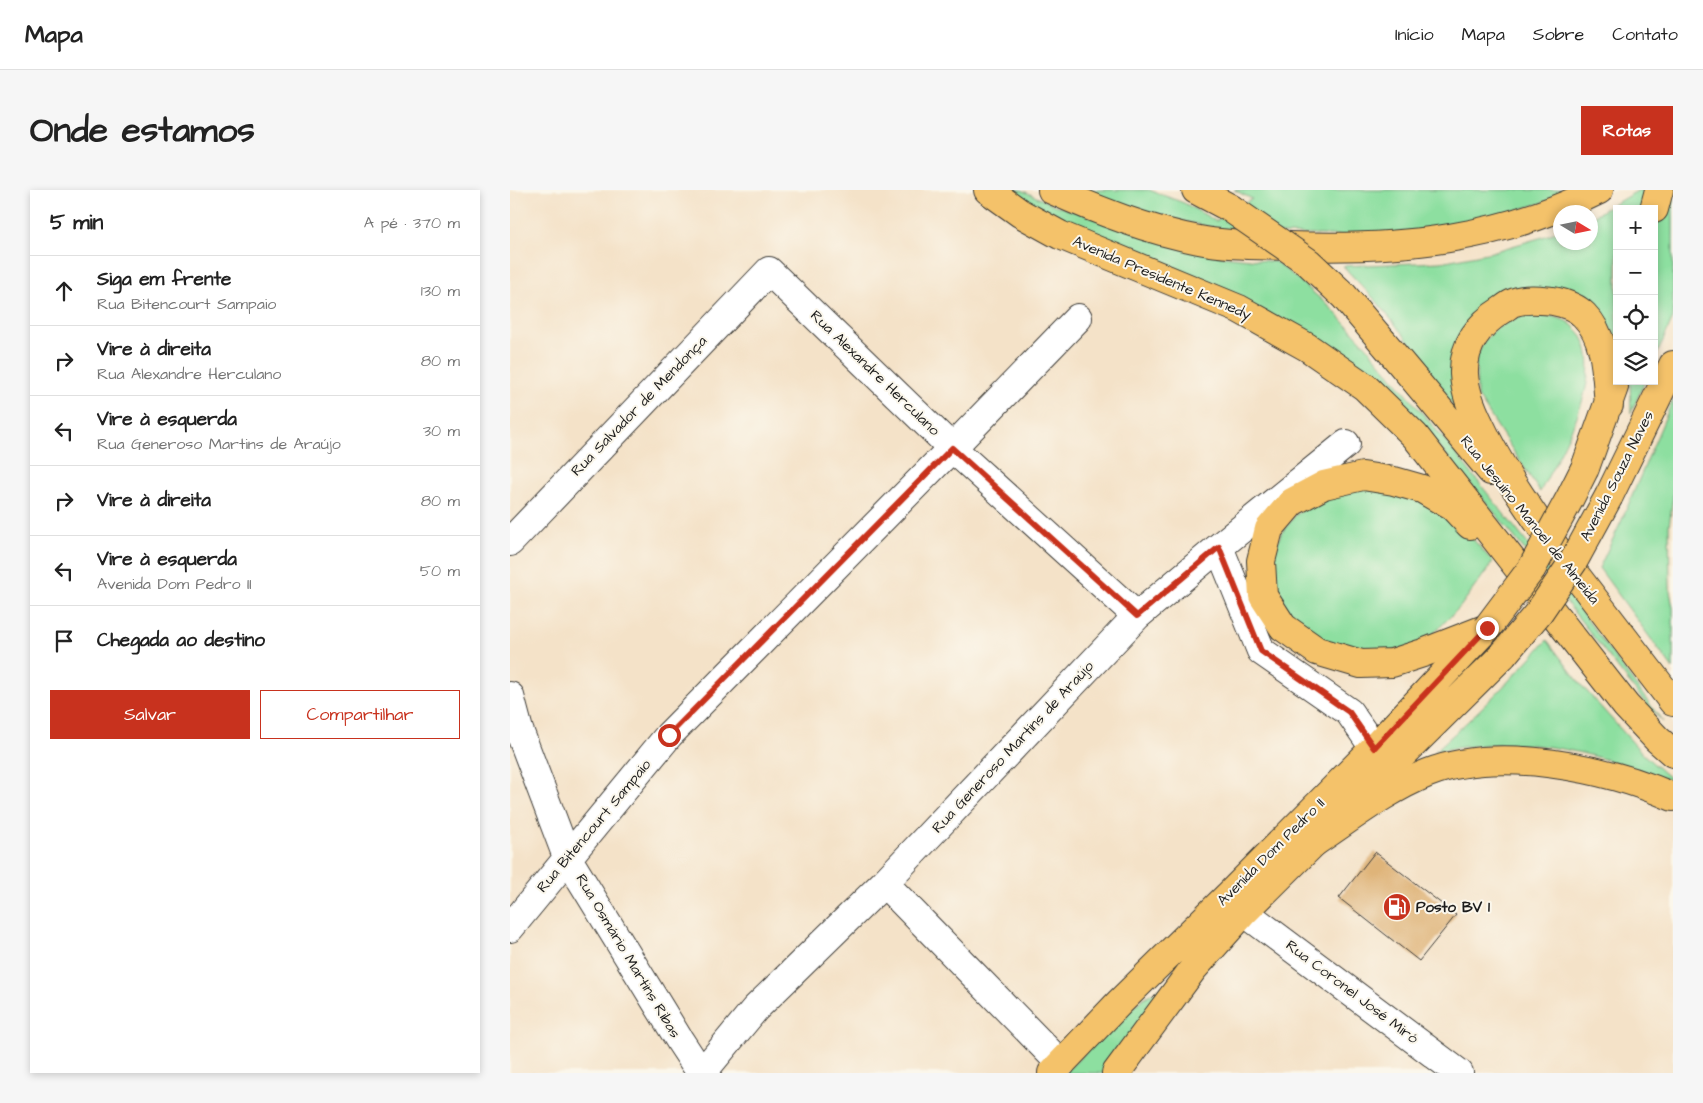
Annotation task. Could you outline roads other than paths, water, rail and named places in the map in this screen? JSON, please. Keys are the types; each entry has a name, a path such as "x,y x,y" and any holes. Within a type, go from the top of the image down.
{"main road":[{"name":"Avenida Presidente Kennedy","path":"988,190 1020,213 1060,235 1239,308 1307,347 1365,387 1415,436 1535,590"},
{"path":"1052,190 1141,226 1200,240 1251,245 1327,248 1403,244 1463,237 1523,222 1572,203 1599,190"},
{"name":"Rua Jesuíno Manoel de Almeida","path":"1196,190 1230,208 1308,262 1344,296 1562,557 1673,702"},
{"path":"1655,205 1659,190"},
{"path":"1562,557 1509,480 1487,441 1468,400 1464,374 1466,352 1477,330 1494,315 1515,302 1542,300 1564,303 1584,314 1595,330 1603,351 1609,404"},
{"name":"Avenida Souza Naves","path":"1503,655 1539,612 1568,569 1608,496 1673,365"},
{"name":"Avenida Souza Naves","path":"1487,628 1532,568 1570,498 1585,468 1615,385"},
{"path":"1487,628 1392,663 1361,664 1317,651 1283,627 1263,596 1261,561 1269,529 1292,502 1324,484 1363,476 1422,488 1453,507 1535,590 1626,706 1657,739 1673,752"},
{"name":"Avenida Dom Pedro II","path":"1057,1069 1120,1002 1374,748 1487,628"},
{"name":"Avenida Dom Pedro II","path":"1116,1073 1193,969 1244,912 1503,655"},
{"path":"1312,844 1391,790 1430,772 1462,764 1502,760 1593,771 1651,787 1673,797"}],"street":[{"name":"Rua Alexandre Herculano","path":"769,271 952,448 1137,616"},
{"name":"Rua Salvador de Mendonça","path":"510,542 769,271"},
{"name":"Rua Bitencourt Sampaio","path":"510,928 669,735 1078,318"},
{"name":"Rua Generoso Martins de Araújo","path":"702,1073 755,1008 884,883 1137,616 1346,444"},
{"path":"1219,547 1261,651 1349,712 1374,748"},
{"name":"Rua Osmário Martins Ribas","path":"510,696 519,730 567,857 680,1041 702,1073"},
{"path":"884,883 1057,1069"},
{"name":"Rua Coronel José Miró","path":"1244,912 1459,1073"}],"place":[{"name":"Posto BV 1","path":"1397,907"}]}
